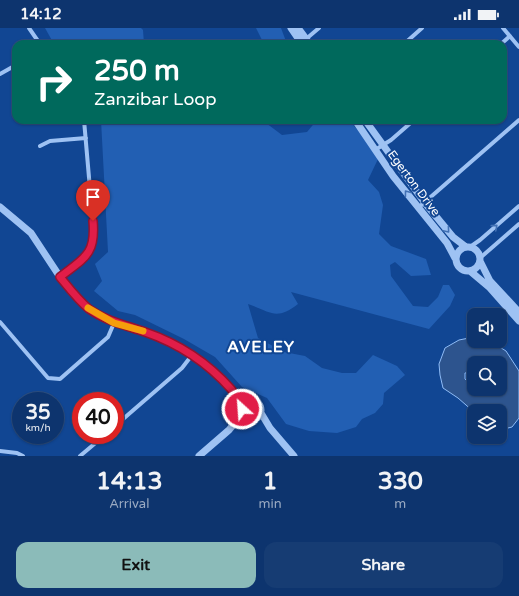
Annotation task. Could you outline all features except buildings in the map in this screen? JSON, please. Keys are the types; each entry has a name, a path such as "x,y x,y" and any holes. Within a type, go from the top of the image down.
{"street":[{"path":"29,28 37,40"},
{"path":"292,28 304,40"},
{"path":"298,28 305,40"},
{"path":"308,40 319,28"},
{"path":"408,40 422,28"},
{"path":"503,28 519,47"},
{"path":"506,40 510,36"},
{"path":"0,74 12,67"},
{"path":"418,208 519,120"},
{"path":"60,277 88,254 92,246 94,235 84,124"},
{"name":"Egerton Drive","path":"358,124 418,208 447,243 455,258"},
{"name":"Egerton Drive","path":"368,124 425,203 453,238 468,247"},
{"path":"375,150 391,140 409,124"},
{"path":"40,146 50,142 86,138"},
{"path":"0,206 31,233 60,277 73,294 88,308 114,323 145,332 171,342 192,355 232,390 250,401 259,404 261,413 270,428 294,456"},
{"path":"519,206 480,240 458,251 455,258 459,269 463,271 470,271 477,268 480,260 519,224"},
{"path":"468,247 478,252 480,260 490,280 519,312"},
{"path":"470,271 489,287 519,321"},
{"path":"0,322 48,378 60,379 108,337 114,323"},
{"path":"124,418 182,368 192,355"},
{"path":"232,390 242,410 252,419 270,428"},
{"path":"229,430 245,403 250,401"},
{"path":"199,456 229,430 261,413"},
{"path":"80,456 94,444"},
{"path":"0,451 17,453 23,456"}],"shaded area":[{"path":"45,28 141,28 143,30 144,40 52,40"},
{"path":"256,28 281,28 286,40 262,40"},
{"path":"101,124 267,124 282,135 307,132 314,124 352,124 367,141 378,159 368,180 379,192 383,205 379,234 391,246 426,259 431,275 411,276 395,262 390,265 391,276 413,306 428,307 438,297 443,285 449,285 455,295 450,306 429,329 291,292 298,304 279,314 268,312 248,304 258,338 284,352 305,356 322,368 342,373 356,373 373,355 397,366 405,375 384,393 383,404 375,413 362,419 356,427 337,433 309,431 286,424 267,398 242,387 215,357 184,339 135,315 118,311 94,291 102,281 95,264 108,252"},
{"path":"467,338 467,348 501,348 506,351 519,371 519,418 512,427 507,428 507,404 467,404 467,406 443,388 439,364 445,348 459,340"}],"slow traffic":[{"path":"88,308 114,323 143,331"}],"district":[{"name":"AVELEY","path":"261,347"}],"route":[{"path":"93,221 94,235 92,246 88,254 60,277 73,294 88,308 114,323 145,332 171,342 192,355 232,390 242,409"}]}
